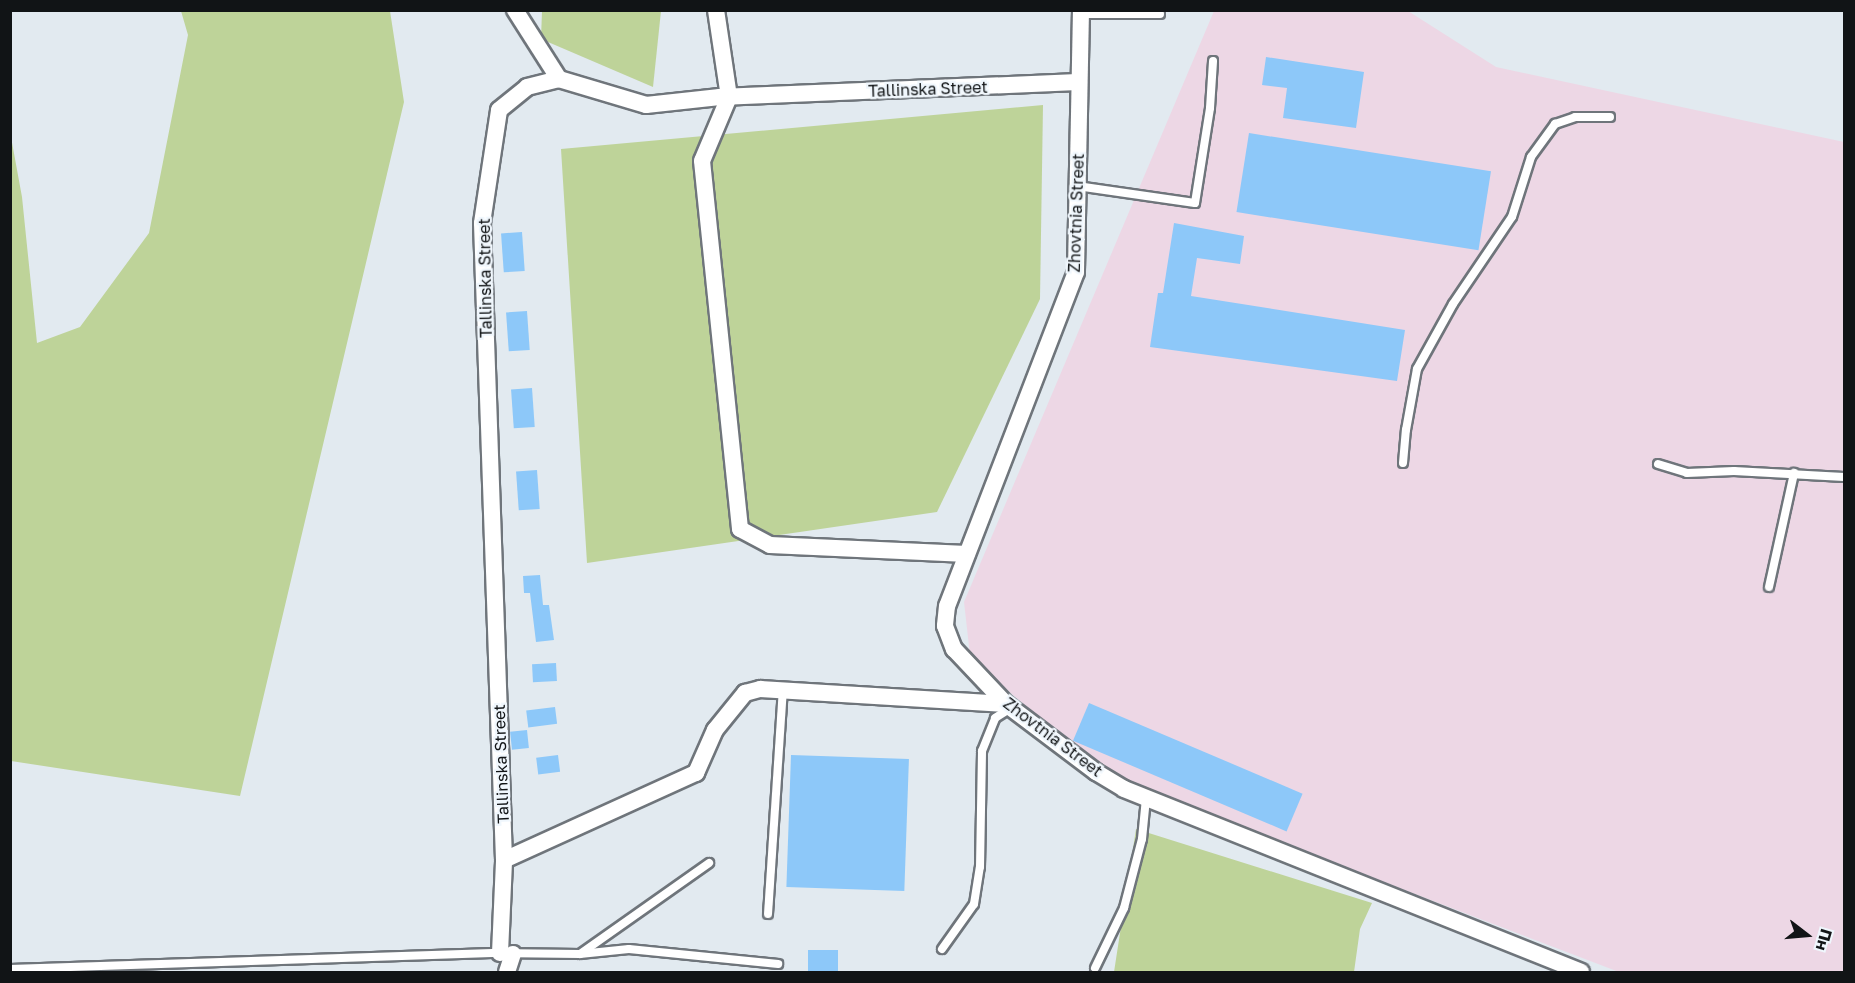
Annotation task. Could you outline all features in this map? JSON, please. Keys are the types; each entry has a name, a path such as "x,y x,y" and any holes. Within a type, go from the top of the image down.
{"street":[{"path":"515,10 559,79"},
{"path":"716,10 729,97 702,161 740,528 770,545 968,554"},
{"name":"Zhovtnia Street","path":"1082,12 1078,82 1076,272 1071,292 947,606 945,626 954,649 1009,706 1124,789 1581,972"},
{"name":"Tallinska Street","path":"507,972 483,223 499,110 527,87 559,79 646,105 729,97 1078,82"},
{"path":"504,860 696,772 715,730 745,693 760,689 1009,706"}],"lane":[{"path":"1082,12 1161,14"},
{"path":"1077,186 1195,203 1210,108 1213,61"},
{"path":"1403,463 1406,430 1417,369 1454,304 1512,217 1531,157 1555,124 1575,117 1610,117"},
{"path":"1659,464 1688,472 1794,473 1845,477"},
{"path":"1769,586 1794,473"},
{"path":"768,914 783,691"},
{"path":"942,949 974,904 980,867 982,752 995,718 1009,706"},
{"path":"1095,968 1124,908 1142,839 1146,798"},
{"path":"580,954 709,863"},
{"path":"10,969 507,954 580,954 629,949 778,964"}],"shaded area":[{"path":"1214,11 1408,11 1496,67 1844,142 1844,972 1619,972 1143,790 1071,749 970,655 964,602"}],"green space":[{"path":"181,11 390,11 404,102 240,796 11,761 11,137 22,197 37,343 80,327 149,233 188,35"},
{"path":"542,11 661,11 653,87 541,39"},
{"path":"1043,105 1040,299 937,512 587,563 561,149"},
{"path":"1136,829 1372,903 1360,929 1354,972 1114,972"}],"building":[{"path":"1266,57 1364,72 1356,128 1283,118 1287,88 1262,85"},
{"path":"1249,133 1491,171 1478,250 1236,212"},
{"path":"1174,223 1244,236 1240,264 1197,258 1191,296 1405,330 1397,381 1150,347 1158,293 1163,293"},
{"path":"522,232 525,271 504,272 501,233"},
{"path":"527,311 530,350 509,351 506,312"},
{"path":"532,388 535,427 514,428 511,389"},
{"path":"537,470 540,509 519,510 516,471"},
{"path":"540,575 543,605 549,605 554,640 536,642 530,593 524,593 523,576"},
{"path":"556,663 557,681 533,682 532,664"},
{"path":"1089,703 1303,794 1287,831 1073,741"},
{"path":"555,707 557,724 528,727 526,711"},
{"path":"527,730 529,748 512,750 510,732"},
{"path":"558,755 560,772 538,775 536,758"},
{"path":"791,755 909,759 904,891 786,887"},
{"path":"808,950 838,950 838,972 808,972"}]}
